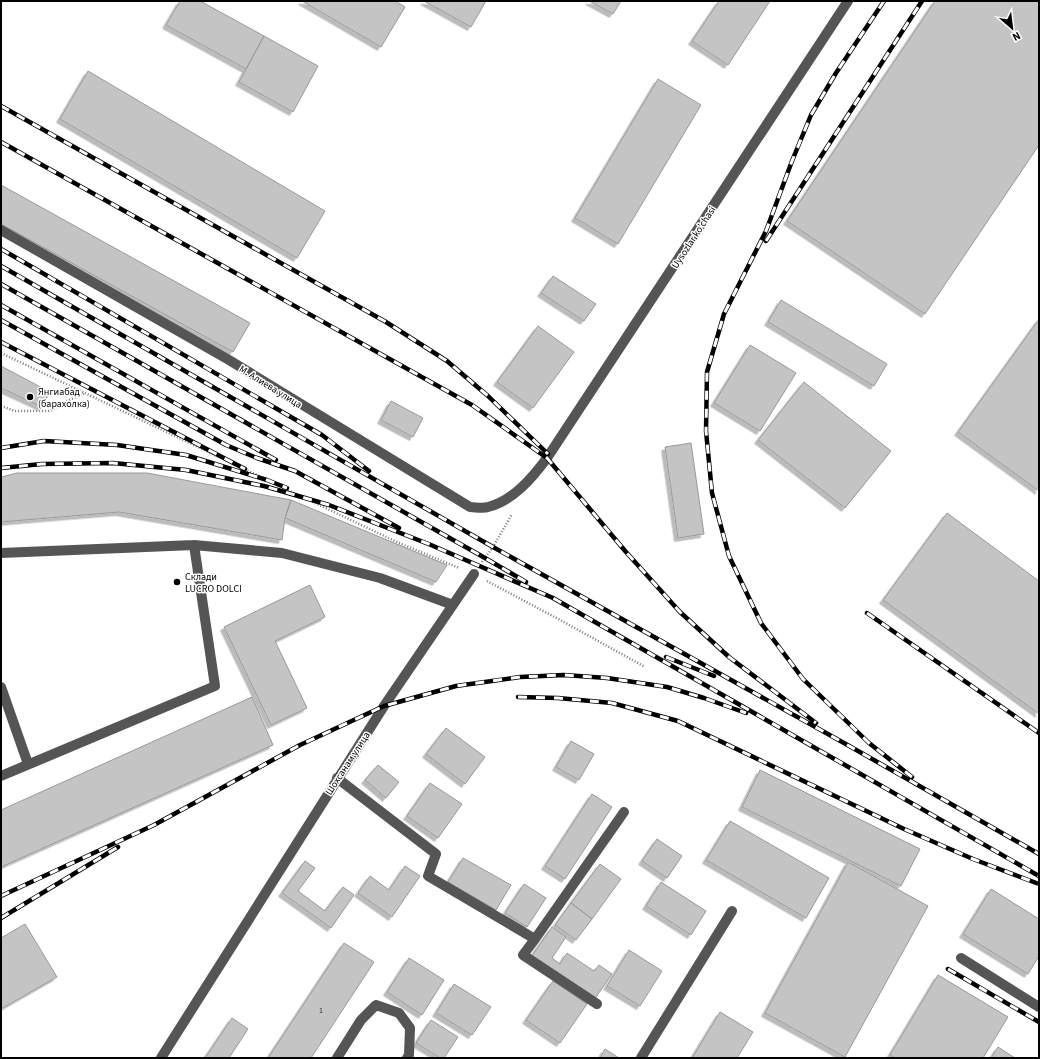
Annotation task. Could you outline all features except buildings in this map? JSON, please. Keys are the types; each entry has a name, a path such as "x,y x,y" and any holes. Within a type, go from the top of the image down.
{"street":[{"name":"Uysozlar ko'chasi","path":"537,472 848,1"},
{"name":"М. Алиева улица","path":"1,230 229,360 470,507 488,507 504,500 521,488 537,472"},
{"path":"1,776 215,686 194,545"},
{"path":"1,553 194,545 282,553 380,578 453,605"},
{"name":"Шохсанам улица","path":"161,1058 384,706 474,574"},
{"path":"1,687 28,764"},
{"path":"338,778 436,854 428,876 535,939"},
{"path":"597,1004 523,955 624,812"},
{"path":"641,1058 732,911"},
{"path":"961,958 1039,1007"},
{"path":"337,1058 361,1020 376,1005 399,1013 410,1028 410,1055 407,1058"}],"path":[{"path":"1,353 399,544 474,574 645,667"},
{"path":"1,406 15,411 50,411 85,393"},
{"path":"474,574 493,547 513,513"}],"railway":[{"path":"884,1 836,73 811,115 766,231 724,314 707,372 706,431 712,493 729,556 761,623 803,679 869,743 912,777"},
{"path":"766,241 922,1"},
{"path":"1,106 386,322 447,361 488,396 548,454"},
{"path":"1,142 472,405 547,458 626,552 680,612 729,657 816,723"},
{"path":"1,249 322,435 369,471"},
{"path":"1,266 493,547 1039,854"},
{"path":"1,284 526,582"},
{"path":"1,305 276,460"},
{"path":"1,320 226,445 257,458 295,471 399,528"},
{"path":"1,342 245,469"},
{"path":"1,448 44,441 117,445 186,455 267,480 287,488"},
{"path":"1,468 42,464 113,463 186,470 264,486 329,505 431,545 553,598 1039,876"},
{"path":"867,613 1039,733"},
{"path":"666,657 714,676"},
{"path":"1,896 154,825 300,745 384,706 456,686 520,677 564,675 607,678 667,687 746,713"},
{"path":"518,697 558,698 612,703 678,721 904,829 973,859 1039,884"},
{"path":"1,918 118,847"},
{"path":"948,969 1039,1022"}],"place":[{"name":"Янгиабад (барахолка)","path":"30,397"},
{"name":"Склади LUCRO DOLCI","path":"177,582"}]}
